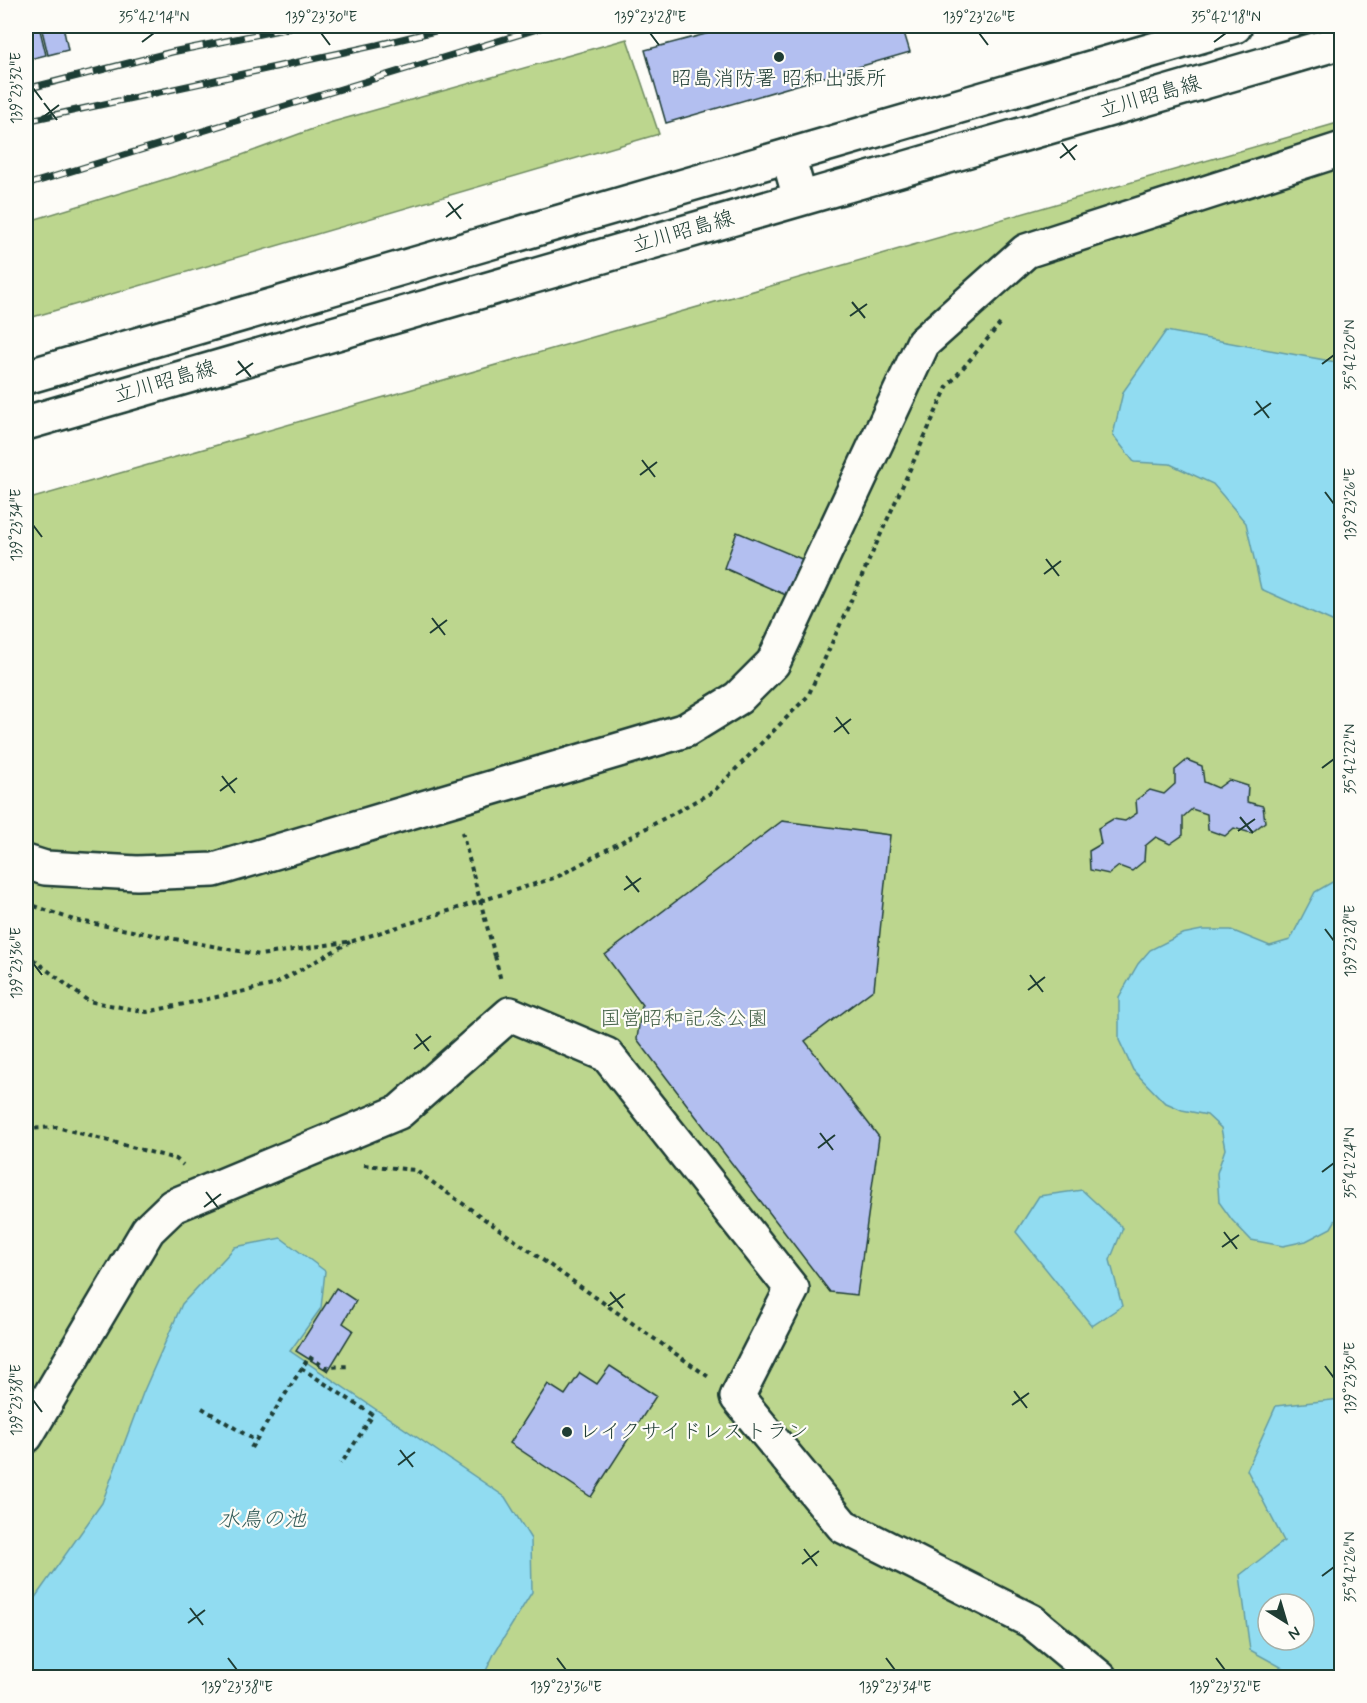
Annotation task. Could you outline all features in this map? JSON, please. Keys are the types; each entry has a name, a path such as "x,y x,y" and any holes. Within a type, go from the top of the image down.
{"main road":[{"name":"立川昭島線","path":"26,377 1235,26"},
{"name":"立川昭島線","path":"26,423 1341,42"},
{"path":"26,862 45,868 137,873 214,870 686,730 738,698 773,663 923,343 1026,251 1341,149"},
{"path":"788,156 800,198"},
{"path":"26,1436 148,1230 173,1206 399,1112 510,1014 607,1055 792,1289 737,1397 843,1526 1032,1621 1100,1677"}],"path":[{"path":"453,799 495,956"},
{"path":"26,903 74,920 260,955 353,941 273,985 147,1012 88,1001 26,954"},
{"path":"26,1129 57,1126 176,1159 213,1189"},
{"path":"358,1165 416,1170 737,1397"},
{"path":"251,1448 309,1357 325,1367 350,1366"},
{"path":"301,1368 373,1415 341,1464"},
{"path":"202,1408 256,1442"}],"green space":[{"path":"627,39 659,134 26,319 26,222 231,159 329,123"},
{"name":"国営昭和記念公園","path":"1341,122 1341,1677 26,1678 26,500"}],"water":[{"path":"1166,331 1341,363 1341,625 1261,589 1246,523 1213,484 1170,464 1134,462 1113,435 1123,392"},
{"path":"1341,877 1341,1211 1331,1228 1306,1241 1283,1246 1251,1240 1219,1202 1217,1173 1225,1149 1221,1128 1207,1115 1182,1110 1164,1102 1133,1070 1119,1040 1119,997 1138,964 1150,950 1182,934 1202,930 1231,930 1270,946 1290,940 1315,892"},
{"path":"1082,1190 1123,1228 1110,1260 1122,1306 1092,1326 1016,1232 1039,1196"},
{"name":"水鳥の池","path":"281,1238 325,1271 321,1308 290,1351 505,1497 531,1539 532,1592 495,1652 483,1677 26,1677 26,1605 34,1599 102,1503 143,1393 182,1304 235,1247"},
{"path":"1341,1399 1341,1677 1290,1677 1283,1668 1250,1650 1240,1575 1284,1541 1247,1470 1276,1406"}],"building":[{"path":"26,26 39,26 46,55 26,60"},
{"path":"41,26 63,26 68,50 48,55"},
{"path":"736,26 902,26 910,52 666,123 645,50"},
{"path":"737,532 804,560 788,596 724,568"},
{"path":"1187,760 1202,766 1204,782 1218,788 1229,780 1248,786 1247,802 1263,806 1265,822 1251,833 1234,828 1225,836 1208,830 1207,814 1192,809 1183,817 1183,835 1170,844 1156,837 1145,846 1144,861 1132,871 1119,866 1109,874 1090,870 1089,851 1101,844 1098,828 1113,819 1125,821 1137,813 1136,800 1150,790 1164,794 1175,784 1175,770"},
{"path":"782,821 890,835 874,989 805,1041 879,1137 857,1295 830,1292 637,1039 642,1005 605,955"},
{"path":"336,1288 356,1301 343,1323 353,1330 328,1371 296,1351"},
{"path":"610,1366 656,1396 591,1497 510,1443 548,1384 565,1395 580,1373 597,1384"}],"railway":[{"path":"26,89 172,52 299,26"},
{"path":"26,121 456,26"},
{"path":"26,185 547,26"}],"place":[{"name":"昭島消防署 昭和出張所","path":"779,57"},
{"name":"レイクサイドレストラン","path":"567,1432"}]}
